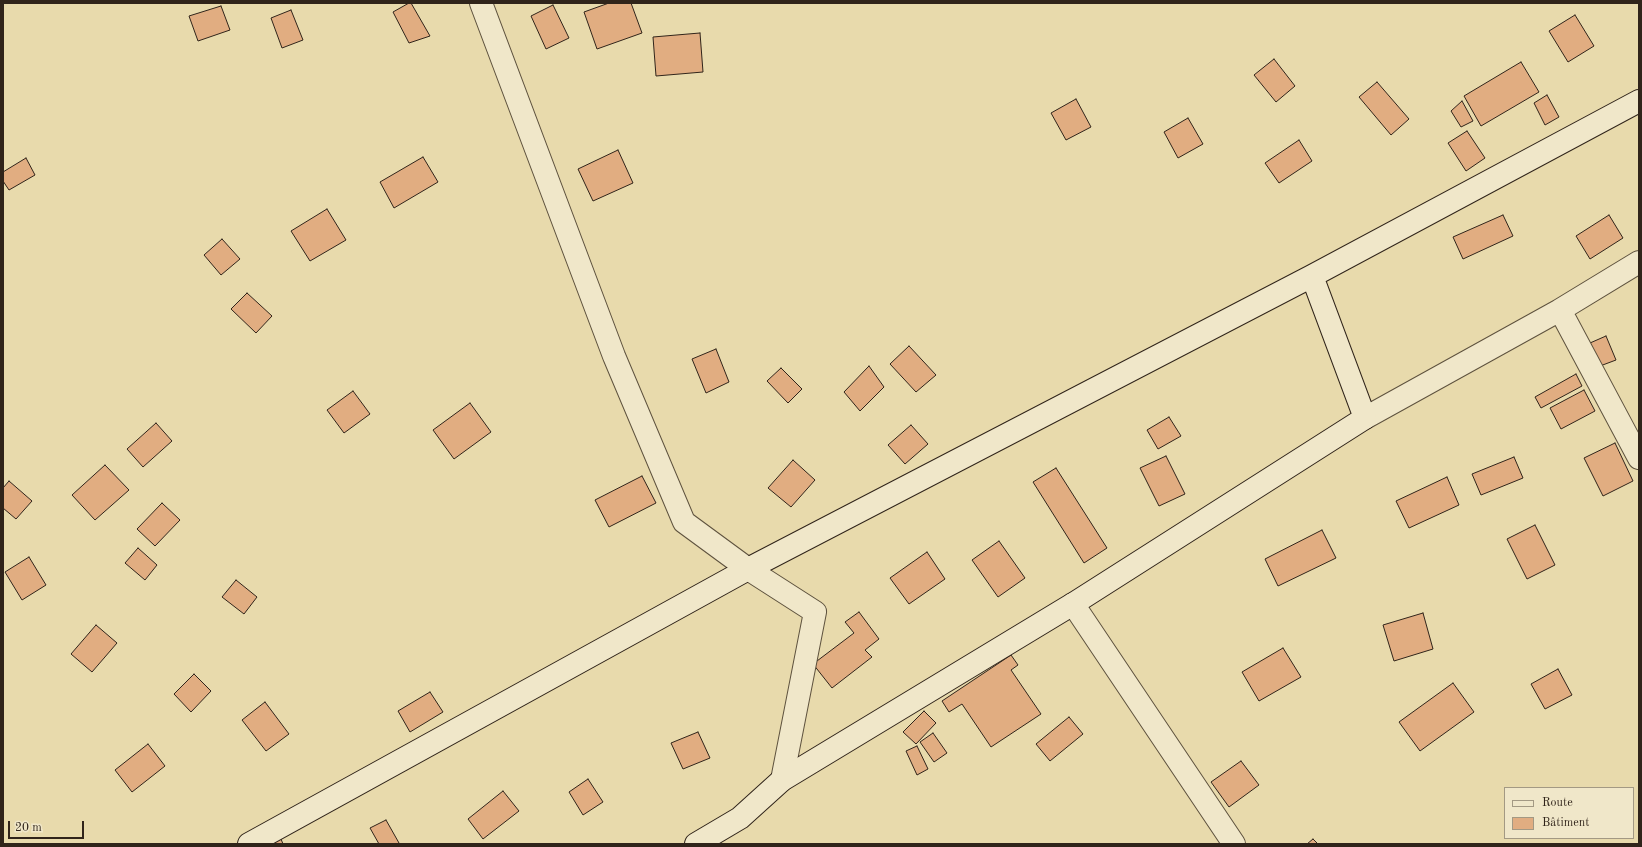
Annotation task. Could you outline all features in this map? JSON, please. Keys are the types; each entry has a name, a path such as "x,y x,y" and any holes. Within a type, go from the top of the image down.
{"street":[{"path":"481,3 614,356 684,522 748,569 815,612 782,780"},
{"path":"249,844 748,569 1312,276 1639,101"},
{"path":"696,844 740,818 782,780 1073,604 1366,418 1560,310 1639,262"},
{"path":"1312,276 1366,418"},
{"path":"1560,310 1639,458"},
{"path":"1073,604 1234,844"}],"building":[{"path":"411,3 430,36 409,43 393,12"},
{"path":"609,3 631,3 642,33 597,49 584,12"},
{"path":"553,5 569,38 546,49 531,16"},
{"path":"221,6 230,30 198,41 189,16"},
{"path":"291,10 303,40 282,48 271,18"},
{"path":"1575,15 1594,46 1568,62 1549,31"},
{"path":"700,33 703,72 656,76 653,37"},
{"path":"1274,59 1295,86 1276,102 1254,75"},
{"path":"1521,62 1539,92 1481,126 1464,96"},
{"path":"1377,82 1409,119 1391,135 1359,97"},
{"path":"1547,95 1559,117 1545,125 1534,103"},
{"path":"1076,99 1091,127 1066,140 1051,113"},
{"path":"1462,101 1473,121 1461,127 1451,111"},
{"path":"1188,118 1203,144 1178,158 1164,132"},
{"path":"1467,131 1485,158 1466,171 1448,143"},
{"path":"1299,140 1312,161 1279,183 1265,163"},
{"path":"618,150 633,183 593,201 578,169"},
{"path":"423,157 438,182 394,208 380,182"},
{"path":"26,158 35,175 9,190 3,181 3,172"},
{"path":"327,209 346,240 310,261 291,231"},
{"path":"1503,215 1513,236 1463,259 1453,237"},
{"path":"1609,215 1623,238 1590,259 1576,236"},
{"path":"222,239 240,259 221,275 204,255"},
{"path":"247,293 272,316 256,333 231,309"},
{"path":"1606,336 1616,360 1600,366 1590,343"},
{"path":"909,346 936,375 916,392 890,364"},
{"path":"716,349 729,382 706,393 692,359"},
{"path":"869,366 884,387 860,411 844,392"},
{"path":"781,368 802,389 788,403 767,381"},
{"path":"1576,374 1582,386 1541,408 1535,397"},
{"path":"1584,390 1595,411 1561,429 1550,408"},
{"path":"353,391 370,414 344,433 327,410"},
{"path":"470,403 491,432 454,459 433,430"},
{"path":"1169,417 1181,436 1158,449 1147,430"},
{"path":"156,423 172,441 143,467 127,449"},
{"path":"911,425 928,444 905,464 888,445"},
{"path":"1615,443 1633,481 1603,496 1584,458"},
{"path":"1166,456 1185,494 1159,506 1140,468"},
{"path":"1514,457 1523,478 1481,495 1472,474"},
{"path":"793,460 815,480 791,507 768,488"},
{"path":"105,465 129,490 95,520 72,495"},
{"path":"1056,468 1107,548 1084,563 1033,482"},
{"path":"642,476 656,503 609,527 595,500"},
{"path":"1447,477 1459,505 1409,528 1396,501"},
{"path":"9,481 32,501 16,519 3,508 3,488"},
{"path":"162,503 180,520 155,546 137,529"},
{"path":"1535,525 1555,565 1527,579 1507,539"},
{"path":"1322,530 1336,558 1278,586 1265,559"},
{"path":"999,541 1025,578 998,597 972,560"},
{"path":"138,548 157,565 145,580 125,563"},
{"path":"927,552 945,579 909,604 890,578"},
{"path":"29,557 46,585 22,600 5,572"},
{"path":"236,580 257,597 244,614 222,597"},
{"path":"859,612 879,639 865,650 872,657 832,688 813,664 854,633 845,622"},
{"path":"1423,613 1433,649 1394,661 1383,625"},
{"path":"96,625 117,643 92,672 71,654"},
{"path":"1283,648 1301,677 1259,701 1242,672"},
{"path":"1011,655 1018,665 1011,670 1041,714 991,747 962,704 949,712 942,701"},
{"path":"1558,669 1572,695 1545,709 1531,684"},
{"path":"194,674 211,691 191,712 174,694"},
{"path":"1453,683 1474,712 1420,751 1399,722"},
{"path":"430,692 443,712 410,732 398,711"},
{"path":"265,702 289,734 266,751 242,720"},
{"path":"924,711 936,723 916,744 903,732"},
{"path":"1069,717 1083,734 1050,761 1036,744"},
{"path":"698,732 710,758 683,769 671,743"},
{"path":"933,733 947,753 934,762 920,742"},
{"path":"148,744 165,766 132,792 115,770"},
{"path":"917,746 928,769 917,775 906,751"},
{"path":"1241,761 1259,785 1229,807 1211,782"},
{"path":"588,779 603,802 583,815 569,792"},
{"path":"503,791 519,811 483,839 468,819"},
{"path":"386,820 399,843 379,844 370,828"},
{"path":"281,839 283,844 270,844"},
{"path":"1313,839 1318,844 1307,844"}]}
